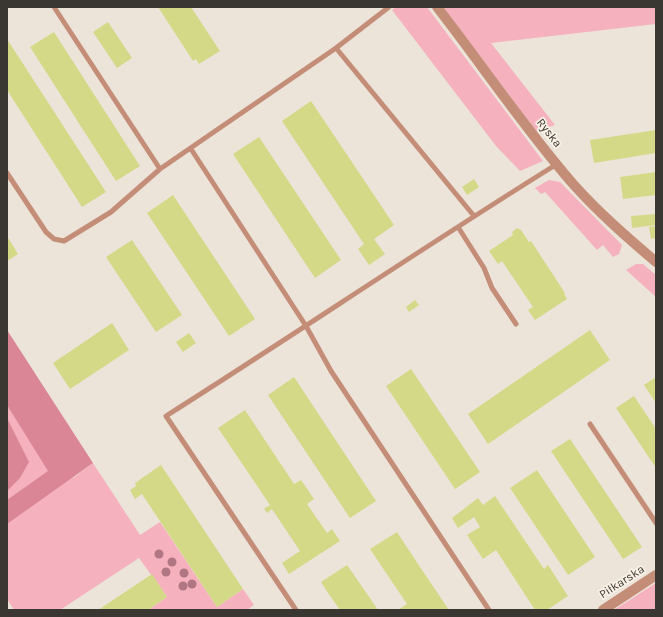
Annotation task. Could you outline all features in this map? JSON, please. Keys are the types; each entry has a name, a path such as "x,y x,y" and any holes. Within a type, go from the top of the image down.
{"street":[{"name":"Ryska","path":"437,7 490,79 557,164 594,206 656,262"},
{"name":"Piłkarska","path":"603,610 656,575"}],"lane":[{"path":"54,7 160,169"},
{"path":"7,173 46,232 54,239 64,241 111,212 160,169 336,48 389,7"},
{"path":"336,48 474,216"},
{"path":"191,149 306,326 330,371 490,610"},
{"path":"296,610 166,416 474,216 557,164"},
{"path":"458,227 484,268 492,288 516,324"},
{"path":"590,424 656,523"}],"shaded area":[{"path":"396,7 427,7 543,161 520,171 496,146 392,10"},
{"path":"443,7 656,7 656,24 491,43 555,125 536,131"},
{"path":"549,180 560,182 622,245 619,254 613,257 603,245 597,250 545,192 541,194 535,188"},
{"path":"636,264 643,264 656,275 656,297 626,270"},
{"path":"7,330 93,463 7,524 7,500 48,471 7,405"},
{"path":"7,375 73,478 93,463 140,535 160,522 217,607 243,589 254,605 247,610 148,610 167,597 139,558 60,610 14,610 7,599"},
{"path":"7,418 29,462 20,478 7,491"},
{"path":"656,583 656,610 614,610"}],"building":[{"path":"158,7 191,7 220,51 199,64 196,59 193,61"},
{"path":"108,22 132,58 117,68 93,32"},
{"path":"54,32 140,166 116,181 30,47"},
{"path":"7,39 106,192 82,207 7,90"},
{"path":"311,101 394,225 374,239 385,254 369,265 358,249 364,244 282,121"},
{"path":"656,130 656,153 594,163 590,140"},
{"path":"259,137 341,260 315,278 233,154"},
{"path":"656,172 656,195 623,199 620,177"},
{"path":"474,179 479,187 467,195 462,187"},
{"path":"173,195 255,319 229,336 147,213"},
{"path":"656,214 656,225 632,228 631,216"},
{"path":"656,226 656,238 651,239 649,227"},
{"path":"517,228 521,230 529,242 531,241 565,293 564,294 567,299 535,320 528,310 533,307 502,261 498,264 489,251 513,235 512,232"},
{"path":"7,236 18,254 7,261"},
{"path":"132,240 182,315 156,332 106,257"},
{"path":"415,300 419,305 409,312 406,307"},
{"path":"112,323 129,350 70,389 53,363"},
{"path":"590,330 610,360 488,444 468,414"},
{"path":"189,333 196,343 183,352 176,342"},
{"path":"411,369 480,472 455,489 386,386"},
{"path":"294,377 376,501 350,518 268,395"},
{"path":"656,377 656,403 644,385"},
{"path":"634,396 656,429 656,468 616,408"},
{"path":"245,410 294,484 301,480 314,499 307,504 327,533 332,529 340,541 289,574 282,563 300,551 272,509 267,513 264,509 270,505 218,428"},
{"path":"570,439 642,547 623,559 551,451"},
{"path":"161,465 243,589 217,607 142,494 135,499 130,490 136,486 135,483"},
{"path":"537,470 595,557 568,575 510,488"},
{"path":"495,496 544,569 548,565 568,596 547,610 535,610 496,550 483,559 467,535 480,527 474,517 458,528 452,518 478,498 483,505"},
{"path":"397,532 449,610 398,610 407,604 370,549"},
{"path":"347,565 378,610 340,610 326,590 321,582"},
{"path":"152,574 167,597 148,610 98,610"}]}
